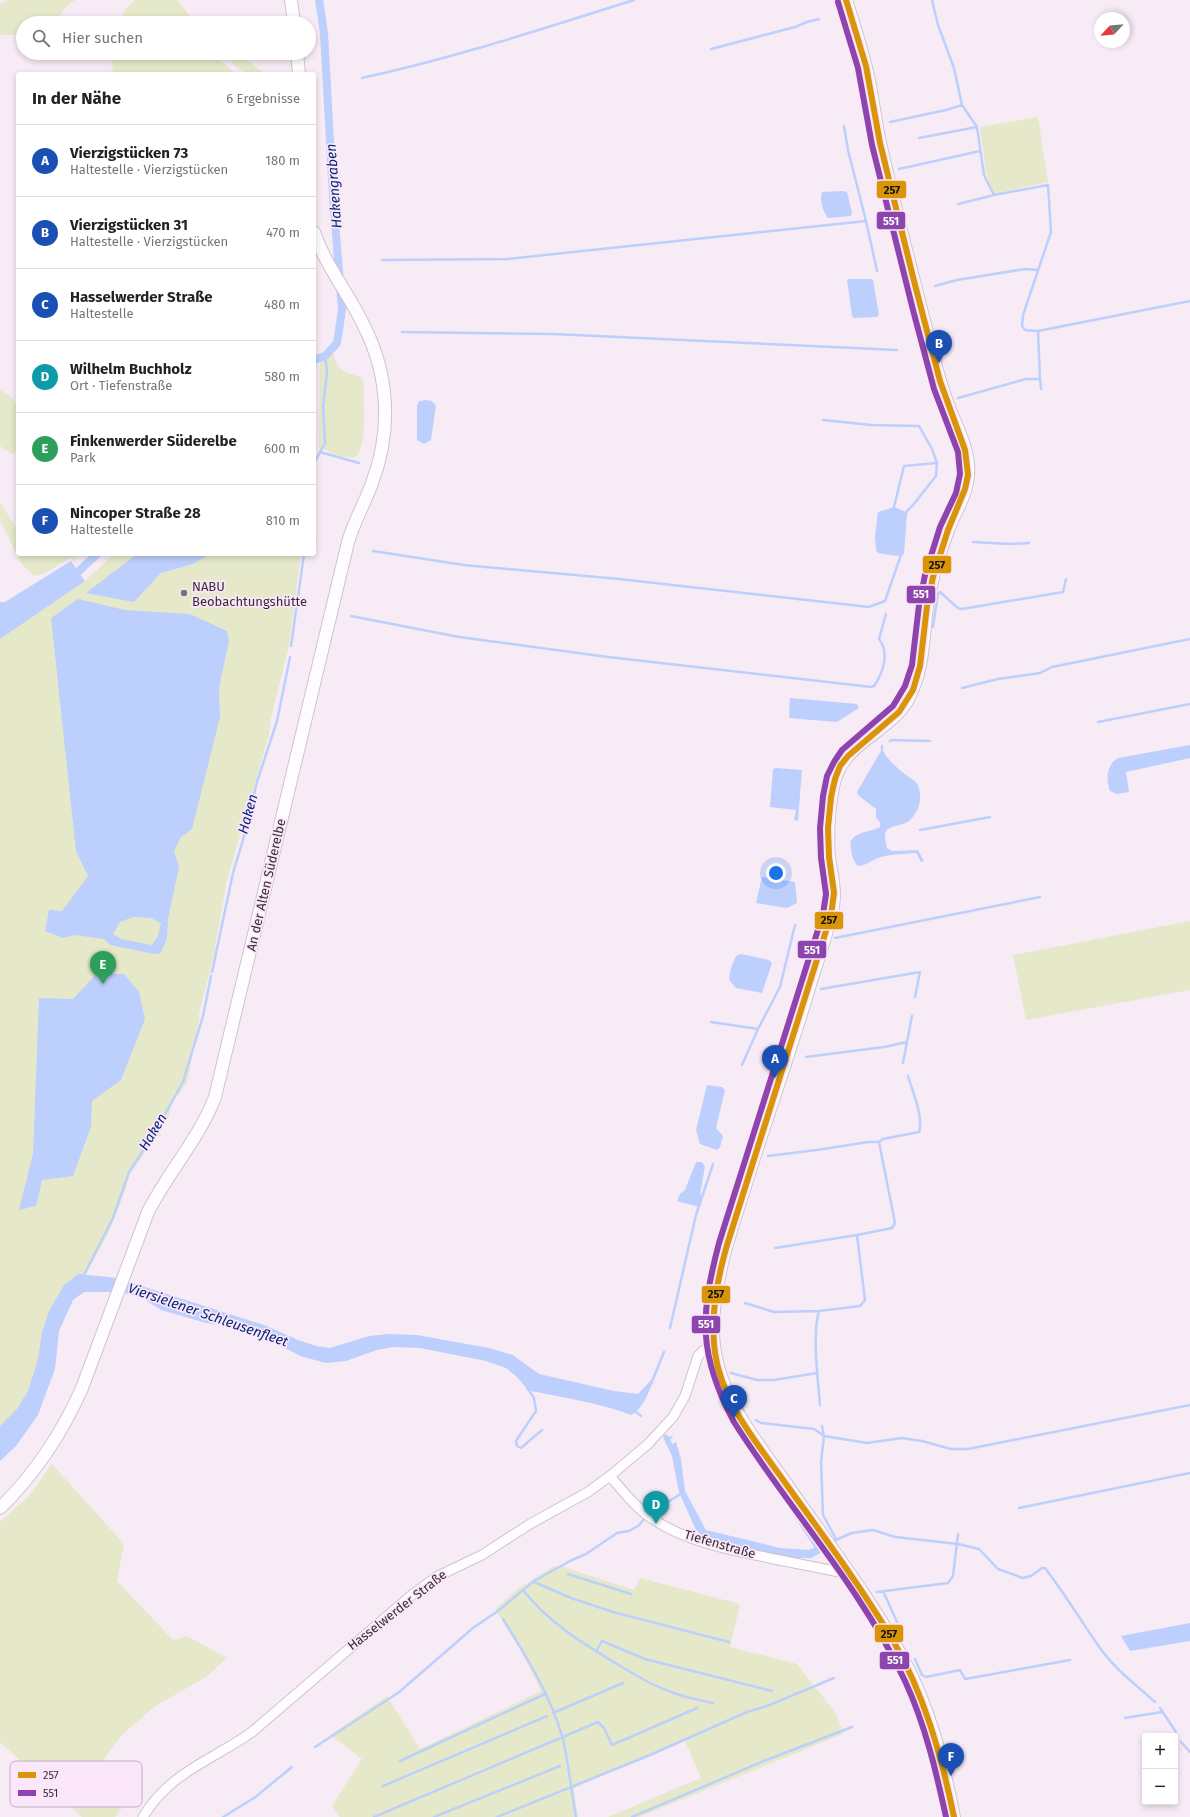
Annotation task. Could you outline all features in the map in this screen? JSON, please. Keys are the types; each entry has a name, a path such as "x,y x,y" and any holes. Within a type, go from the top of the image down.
{"main road":[{"path":"291,0 293,16"},
{"path":"846,0 867,73 882,152 935,364 947,402 966,452 969,471 968,482 965,492 950,523 937,564 927,610 923,655 917,678 907,701 892,720 853,749 843,761 835,777 832,794 828,846 834,882 833,906 800,1018 736,1214 723,1262 715,1304 713,1333 720,1376 738,1414 849,1574 904,1660 925,1707 938,1744 954,1817"},
{"path":"298,60 299,72"},
{"name":"An der Alten Süderelbe","path":"0,1508 47,1454 69,1416 154,1200 194,1140 204,1123 215,1097 348,542 372,483 381,456 385,419 384,388 377,358 363,323 316,238"}],"street":[{"name":"Hasselwerder Straße","path":"143,1817 157,1795 173,1781 192,1768 229,1748 252,1732 385,1617 426,1585 450,1569 482,1554 530,1524 588,1492 610,1476 648,1444 673,1417 680,1408 685,1396 698,1356 704,1350 715,1346"},
{"name":"Tiefenstraße","path":"610,1476 647,1515 672,1530 698,1541 731,1550 849,1574"}],"green space":[{"path":"76,0 70,3 59,16 16,16 16,35 0,35 0,4 5,1"},
{"path":"135,0 177,0 189,16 122,16 125,10"},
{"path":"112,60 220,60 234,72 111,72 113,66"},
{"path":"230,60 247,60 262,72 244,72 234,65"},
{"path":"1038,117 1048,182 994,194 986,172 980,127"},
{"path":"333,353 337,364 343,370 361,377 364,384 364,423 362,444 355,458 338,456 319,447 320,360"},
{"path":"0,390 12,398 16,404 16,452 12,454 0,445"},
{"path":"0,502 16,528 16,553 0,520"},
{"path":"18,556 78,556 73,561 71,557 46,573 34,576 21,563"},
{"path":"112,556 301,556 289,646 271,718 269,735 227,880 214,954 199,1014 187,1083 172,1103 168,1119 159,1131 161,1135 155,1139 130,1174 124,1194 108,1234 89,1268 79,1282 64,1297 31,1398 0,1435 0,616 20,613 87,579"},
{"path":"1190,921 1190,990 1026,1020 1013,955"},
{"path":"52,1464 124,1544 117,1581 173,1640 187,1636 227,1658 206,1677 154,1707 121,1736 103,1761 21,1761 0,1742 0,1522 28,1497"},
{"path":"554,1566 564,1567 634,1590 640,1578 740,1604 730,1647 797,1664 837,1715 843,1734 639,1817 608,1817 701,1778 685,1741 574,1788 578,1817 340,1817 332,1806 362,1759 330,1735 387,1696 420,1749 541,1691 521,1651 495,1609 519,1588"},
{"path":"71,1807 123,1807 115,1817 82,1817"}],"water":[{"path":"822,192 847,192 852,213 851,216 828,218 822,205"},
{"path":"847,280 873,280 879,315 877,317 854,318 852,316"},
{"path":"419,401 432,401 436,406 431,440 424,444 417,440 417,406"},
{"path":"894,507 904,511 907,514 904,554 897,556 878,553 876,550 875,537 878,512"},
{"path":"134,556 207,556 193,564 161,573 134,602 86,593"},
{"path":"71,561 85,581 0,639 0,602 5,602"},
{"path":"78,599 125,610 190,614 227,631 229,641 219,688 220,717 192,829 181,837 174,851 179,867 168,919 167,939 160,954 110,945 104,939 75,935 63,938 45,931 49,910 62,911 88,876 76,851 51,618","holes":["133,917 151,918 161,923 158,936 152,945 121,939 113,934 120,922"]},
{"path":"790,698 857,704 859,708 837,722 789,718"},
{"path":"1190,745 1190,758 1126,772 1129,792 1117,794 1110,791 1108,782 1109,768 1118,758"},
{"path":"882,749 892,763 916,782 920,792 920,803 913,817 904,824 891,827 887,830 885,837 887,848 892,851 918,850 924,861 921,862 916,853 885,856 858,866 853,858 851,852 852,839 860,834 880,827 880,822 876,818 876,809 859,796 857,792"},
{"path":"773,769 802,770 798,820 796,821 794,819 796,810 770,807"},
{"path":"762,877 795,882 797,903 787,908 756,903"},
{"path":"741,954 769,960 772,963 762,993 736,988 729,980 731,968 736,956"},
{"path":"96,974 124,974 139,992 145,1019 121,1080 92,1101 91,1127 73,1176 42,1180 36,1206 19,1210 33,1154 39,998 73,999"},
{"path":"707,1085 722,1087 725,1090 716,1128 723,1136 720,1147 717,1150 700,1144 696,1130"},
{"path":"696,1162 702,1162 705,1167 700,1194 703,1195 699,1207 677,1201 680,1194 685,1190"},
{"path":"78,1274 117,1278 111,1292 84,1292 73,1300 59,1331 55,1369 38,1415 16,1446 0,1461 0,1426 17,1409 28,1391 38,1359 42,1332 49,1311 64,1285"},
{"path":"129,1282 267,1326 298,1340 316,1346 330,1348 369,1336 389,1334 417,1335 489,1348 513,1355 539,1374 614,1391 638,1394 654,1377 640,1408 631,1415 597,1404 529,1391 517,1377 506,1368 486,1361 420,1348 393,1347 377,1350 346,1361 326,1363 300,1356 261,1335 229,1326 206,1323 161,1310 144,1299 125,1293"},
{"path":"666,1434 669,1437 672,1436 673,1438 670,1439 672,1444 676,1442 681,1459 685,1491 706,1530 780,1548 809,1550 819,1545 824,1551 811,1558 792,1558 704,1538 696,1530 679,1492 672,1456 663,1437"},
{"path":"1190,1623 1190,1641 1130,1651 1121,1636"}],"waterway":[{"name":"Hakengraben","path":"316,359 325,356 337,343 342,310 333,196 324,33 319,0"},
{"path":"362,78 465,52 634,0"},
{"path":"932,0 938,25 954,68 962,105 977,127 984,175 994,195 1048,185 1051,232 1023,315 1022,326 1025,330 1038,331 1040,379"},
{"path":"711,49 795,27 819,19"},
{"path":"890,122 962,105"},
{"path":"382,260 507,259 866,221 848,150 844,126"},
{"path":"919,138 977,127"},
{"path":"899,169 980,151"},
{"path":"958,204 994,195"},
{"path":"866,221 877,271"},
{"path":"935,286 957,280 1025,269 1038,270"},
{"path":"1038,331 1190,301"},
{"path":"402,332 554,334 897,350"},
{"name":"Haken","path":"316,459 325,443 323,407 327,372 325,356"},
{"path":"958,398 1026,379 1040,379 1041,389"},
{"path":"823,420 871,425 919,426 932,449 937,463 904,466 894,507"},
{"path":"320,452 359,463"},
{"path":"906,515 906,512 936,476 937,463"},
{"path":"973,542 1009,544 1029,543"},
{"path":"373,551 464,565 619,579 869,607 885,601 902,552"},
{"name":"Hakengraben","path":"69,577 79,571 95,556"},
{"name":"Haken","path":"291,646 304,556"},
{"path":"933,627 938,594 940,592 958,608 962,609 1063,592 1066,579"},
{"path":"351,616 459,637 608,657 871,687 874,686 877,681 884,663 884,650 879,639 886,614"},
{"path":"962,688 998,679 1040,673 1052,667 1190,639"},
{"name":"Haken","path":"212,972 233,873 243,840 257,782 277,721 290,657"},
{"path":"1098,722 1190,704"},
{"path":"890,741 930,741"},
{"path":"920,830 990,817"},
{"path":"835,938 1040,897"},
{"path":"711,1022 758,1029 780,987 795,925"},
{"path":"821,989 920,972 915,997"},
{"name":"Haken","path":"83,1277 113,1218 129,1172 152,1137 183,1082 203,1016 211,976"},
{"path":"903,1063 912,1016"},
{"path":"742,1065 758,1029"},
{"path":"806,1057 884,1047 907,1042"},
{"path":"820,1405 816,1345 819,1311 860,1306 865,1300 857,1235 892,1228 895,1223 879,1142 883,1139 919,1132 919,1112 908,1076"},
{"path":"768,1156 868,1142 879,1142"},
{"path":"670,1328 696,1215 713,1164"},
{"path":"775,1248 857,1235"},
{"path":"745,1303 774,1312 819,1311"},
{"path":"651,1384 664,1352"},
{"path":"731,1373 757,1380 774,1380 817,1373"},
{"path":"527,1388 534,1398 536,1411 516,1441 517,1446 521,1448 542,1430"},
{"path":"756,1420 761,1423 814,1429 824,1436 867,1443 902,1438 922,1441 951,1449 968,1449 1190,1405"},
{"name":"Viersielener Schleusenfleet","path":"635,1411 641,1416"},
{"path":"822,1426 824,1436 821,1462 823,1515 836,1539"},
{"path":"766,1471 817,1549"},
{"path":"1019,1508 1190,1473"},
{"path":"649,1514 682,1493"},
{"path":"315,1747 398,1693 473,1628 498,1611 534,1581 586,1554 617,1533 629,1531 638,1526 646,1517"},
{"path":"831,1542 852,1533 873,1530 895,1537 958,1544 979,1549 998,1569 1023,1578 1031,1576 1042,1568 1045,1568 1106,1655 1126,1676 1155,1702"},
{"path":"877,1592 948,1583 953,1576 958,1534"},
{"path":"568,1574 631,1594"},
{"path":"534,1582 571,1598 613,1612 729,1642"},
{"path":"523,1590 543,1612 566,1631 651,1684 683,1696 713,1703"},
{"path":"883,1591 897,1622"},
{"path":"503,1619 545,1692 558,1723 565,1749 576,1817"},
{"path":"596,1652 602,1641 645,1659 772,1691"},
{"path":"915,1659 922,1675 926,1677 960,1670 965,1679 1070,1660"},
{"path":"497,1817 650,1755 747,1712 767,1706 834,1678"},
{"path":"553,1713 623,1683"},
{"path":"400,1761 545,1694"},
{"path":"374,1817 598,1722 604,1728 612,1745 697,1708"},
{"path":"1160,1708 1176,1732"},
{"path":"1125,1718 1162,1712"},
{"path":"383,1786 547,1716"},
{"path":"632,1817 764,1761 852,1727"},
{"path":"1181,1742 1190,1752"},
{"path":"434,1817 560,1766"},
{"path":"223,1817 254,1798 292,1767"}],"transit line":[{"name":"257","path":"846,0 866,66 880,143 914,281 940,381 965,450 968,475 965,489 948,530 933,577 927,606 920,666 913,690 899,712 848,756 840,766 835,779 831,797 828,828 829,857 834,893 831,915 727,1245 717,1285 713,1325 715,1353 719,1371 733,1406 753,1438 853,1578 879,1617 903,1658 930,1724 954,1817"},
{"name":"551","path":"838,2 858,68 872,145 913,310 934,389 958,452 960,474 956,493 940,527 925,575 919,605 912,665 905,686 893,706 842,750 827,776 823,796 820,828 821,858 826,894 823,914 719,1243 708,1292 706,1334 708,1355 714,1376 722,1398 734,1422 755,1454 846,1581 887,1646 905,1681 924,1731 934,1765 946,1817"}],"place":[{"name":"Vierzigstücken 31","path":"939,363"},
{"name":"NABU Beobachtungshütte","path":"184,593"},
{"name":"Finkenwerder Süderelbe","path":"103,984"},
{"name":"Vierzigstücken 73","path":"775,1078"},
{"name":"Hasselwerder Straße","path":"734,1418"},
{"name":"Wilhelm Buchholz","path":"656,1524"},
{"name":"Nincoper Straße 28","path":"951,1776"}]}
